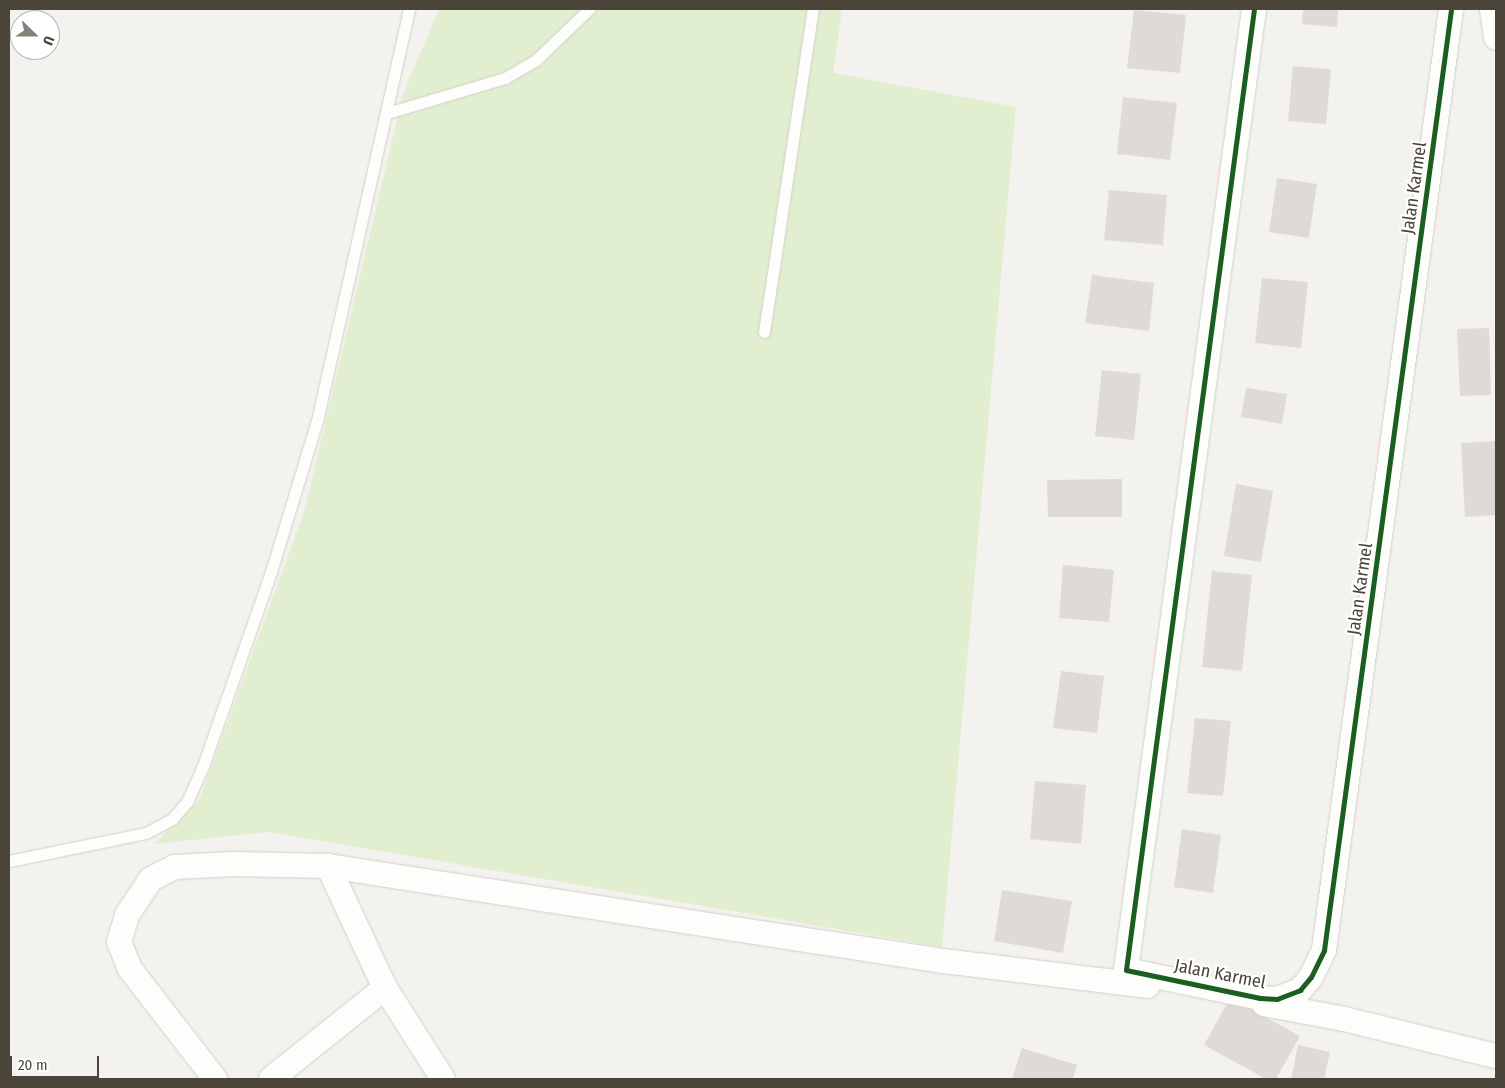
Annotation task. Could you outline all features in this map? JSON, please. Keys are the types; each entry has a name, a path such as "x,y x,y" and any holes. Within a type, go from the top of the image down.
{"street":[{"name":"Jalan Karmel","path":"1254,9 1126,970 1260,998 1277,999 1300,990 1311,977 1324,950 1450,9"},
{"path":"1492,9 1496,38"},
{"path":"215,1079 122,954 119,942 127,915 151,879 175,867 234,864 328,866 936,960 1113,980 1246,1001 1344,1019 1496,1056"},
{"path":"328,866 385,988 442,1079"},
{"path":"271,1079 385,988"}],"lane":[{"path":"9,861 146,833 172,819 187,802 204,766 268,582 317,421 409,9"},
{"path":"387,113 505,78 536,60 589,9"},
{"path":"764,332 813,9"}],"green space":[{"path":"439,9 842,9 833,73 1016,107 942,947 269,832 154,844 200,798 305,509 403,94"}],"building":[{"path":"1303,9 1338,9 1337,27 1302,24"},
{"path":"1134,10 1186,15 1180,73 1127,68"},
{"path":"1293,66 1331,69 1326,124 1288,121"},
{"path":"1123,97 1177,103 1170,160 1117,154"},
{"path":"1277,178 1317,184 1309,238 1269,232"},
{"path":"1109,190 1167,195 1163,245 1104,240"},
{"path":"1092,275 1154,283 1149,331 1085,323"},
{"path":"1262,278 1308,282 1301,348 1255,343"},
{"path":"1489,328 1491,395 1460,396 1457,329"},
{"path":"1102,370 1141,374 1134,440 1095,436"},
{"path":"1246,388 1287,394 1282,424 1241,417"},
{"path":"1496,441 1496,515 1465,517 1461,443"},
{"path":"1122,479 1122,517 1048,517 1047,480"},
{"path":"1236,484 1273,491 1261,562 1224,556"},
{"path":"1063,565 1114,570 1109,622 1059,618"},
{"path":"1212,571 1252,575 1242,671 1202,667"},
{"path":"1061,671 1104,676 1097,733 1053,728"},
{"path":"1195,718 1231,721 1223,796 1187,793"},
{"path":"1035,781 1086,785 1081,844 1030,839"},
{"path":"1182,829 1221,835 1213,893 1174,887"},
{"path":"1002,890 1072,901 1063,953 994,941"},
{"path":"1230,998 1300,1036 1276,1079 1266,1079 1204,1045"},
{"path":"1298,1045 1330,1052 1324,1079 1291,1079"},
{"path":"1022,1048 1077,1065 1073,1079 1012,1079"}],"cycle path":[{"path":"1254,9 1126,970 1260,998 1277,999 1300,990 1311,977 1324,950 1451,9"}]}
